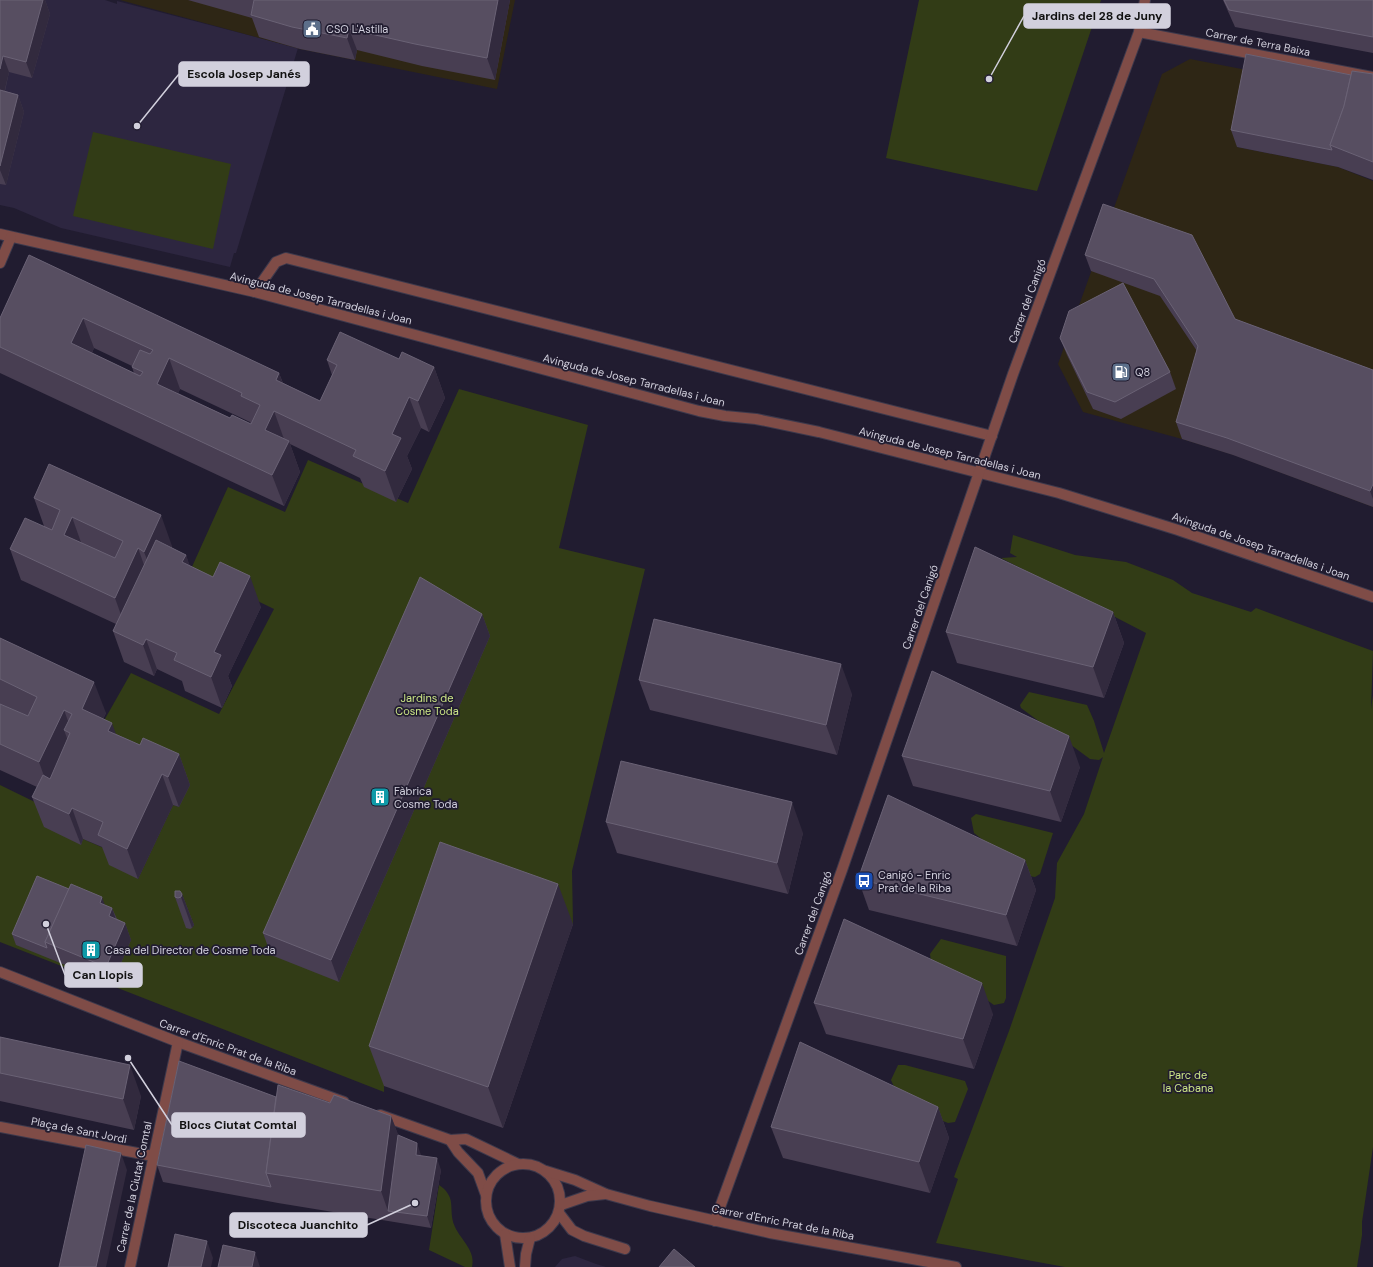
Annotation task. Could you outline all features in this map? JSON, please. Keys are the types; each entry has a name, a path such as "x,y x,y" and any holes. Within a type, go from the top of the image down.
{"street":[{"name":"Carrer del Canigó","path":"715,1221 842,870 979,472 1139,32 1145,0"},
{"name":"Carrer de Terra Baixa","path":"1139,32 1373,76"},
{"name":"Avinguda de Josep Tarradellas i Joan","path":"0,234 255,292 692,409 725,416 756,419 819,432 1059,493 1178,530 1373,597"},
{"path":"0,263 11,236"},
{"path":"255,292 276,262 286,258 992,436"},
{"name":"Carrer d'Enric Prat de la Riba","path":"0,972 178,1042 353,1105"},
{"name":"Carrer de la Ciutat Comtal","path":"130,1267 178,1042"},
{"path":"368,1110 450,1140 466,1139 518,1164"},
{"name":"Plaça de Sant Jordi","path":"0,1127 153,1156"},
{"path":"450,1140 458,1152 478,1173 486,1195 486,1211 494,1224 505,1234 520,1239 543,1234 553,1224 560,1209 560,1196 555,1182 546,1171 532,1165 518,1164 504,1168 493,1178 486,1195"},
{"name":"Carrer d'Enric Prat de la Riba","path":"546,1171 575,1180 606,1194 715,1221 770,1233 956,1267"},
{"name":"Carrer d'Enric Prat de la Riba","path":"560,1209 587,1196 606,1194"},
{"path":"560,1209 572,1230 584,1236 625,1249"},
{"path":"505,1234 510,1267"},
{"path":"526,1267 526,1254 530,1238"}],"shaded area":[{"path":"0,0 105,0 117,4 117,1 298,48 236,253 234,253 230,267 61,228 14,208 0,205"},
{"path":"120,0 515,0 497,89 300,49"},
{"path":"1190,59 1252,71 1237,147 1338,167 1373,181 1373,507 1234,455 1083,412 1058,364 1162,74"},
{"path":"575,1256 606,1267 555,1267 562,1259"}],"green space":[{"path":"919,0 1101,0 1037,191 886,158"},
{"path":"93,132 231,164 213,249 73,216"},
{"name":"Jardins de Cosme Toda","path":"459,389 588,425 559,548 645,569 572,871 573,924 384,1086 384,1092 0,942 0,785 41,805 81,844 83,839 115,853 138,879 173,805 179,807 93,740 131,673 219,714 274,609 191,569 228,487 285,512 308,460 408,503"},
{"name":"Parc de la Cabana","path":"1013,535 1075,555 1126,562 1173,580 1192,593 1251,612 1256,608 1373,651 1371,709 1373,695 1373,1147 1357,1267 1065,1267 936,1243 958,1179 954,1177 1009,1031 1055,898 1057,863 1084,814 1103,757 1099,760 1090,759 1021,708 1020,705 1029,692 1087,705 1094,721 1104,753 1146,633 1001,558 1017,557 1010,553"},
{"path":"976,814 1053,833 1040,874 1035,877 1029,876 974,833 971,818"},
{"path":"941,939 1006,956 1006,998 1004,1003 994,1005 931,961 930,954"},
{"path":"898,1065 905,1065 965,1081 968,1089 955,1122 948,1123 943,1121 895,1089 891,1080"},
{"path":"439,1185 450,1197 453,1222 470,1251 473,1261 472,1267 465,1267 429,1250"}],"building":[{"path":"0,0 43,0 26,62 3,56 0,69"},
{"path":"254,0 498,0 487,58 349,29 347,38 292,27 251,15"},
{"path":"1224,0 1373,0 1373,37 1229,10"},
{"path":"1246,54 1351,75 1344,106 1330,145 1332,150 1231,130"},
{"path":"1352,71 1373,74 1373,162 1330,145 1344,106"},
{"path":"0,90 18,95 0,166"},
{"path":"1103,204 1192,235 1235,319 1373,370 1373,484 1370,491 1227,438 1176,422 1198,346 1154,279 1085,255"},
{"path":"29,255 279,373 276,380 320,401 337,365 327,360 340,332 399,359 402,352 434,367 418,401 409,397 392,434 401,438 385,471 353,456 356,450 274,411 265,430 289,441 272,475 0,347 0,318","holes":["83,318 153,350 150,354 140,350 132,367 143,372 140,376 71,343","169,358 242,393 241,396 260,405 251,424 232,415 230,418 157,384"]},
{"name":"Q8","path":"1123,283 1170,372 1115,402 1087,392 1060,338 1069,311"},
{"path":"49,464 161,515 144,552 138,548 115,598 10,549 25,518 52,530 60,510 34,498","holes":["72,517 123,541 115,558 64,535"]},
{"path":"156,540 186,555 182,562 213,577 220,562 250,576 214,652 221,655 211,677 174,660 177,653 146,639 143,645 113,631"},
{"path":"975,547 1113,612 1093,667 946,632"},
{"name":"Fàbrica Cosme Toda","path":"420,577 482,614 331,960 263,933"},
{"path":"654,619 841,664 826,725 639,680"},
{"path":"0,638 94,682 82,709 112,723 108,731 140,745 143,738 179,754 168,777 162,774 127,849 98,835 103,822 72,808 69,814 32,797 43,775 50,779 70,733 64,730 72,714 64,710 39,762 0,744 0,704 28,716 37,697 0,679"},
{"path":"932,671 1069,736 1050,791 902,756"},
{"path":"621,761 792,802 777,863 606,822"},
{"path":"888,795 1025,860 1006,915 858,879"},
{"path":"440,842 558,884 488,1087 369,1046"},
{"path":"37,876 69,889 45,942 47,948 12,934"},
{"name":"Casa del Director de Cosme Toda","path":"71,884 102,897 100,903 112,908 109,916 125,923 106,967 45,942"},
{"path":"175,891 180,891 182,894 181,897 175,897"},
{"path":"844,919 982,983 963,1039 814,1003"},
{"path":"0,1037 130,1065 123,1099 0,1073"},
{"path":"800,1042 938,1107 919,1162 771,1127"},
{"path":"179,1061 276,1097 266,1173 271,1187 157,1165"},
{"path":"278,1085 330,1103 334,1095 391,1116 381,1191 266,1173"},
{"path":"398,1135 417,1143 416,1155 437,1158 427,1216 388,1211"},
{"path":"86,1145 121,1153 96,1267 59,1267"},
{"path":"175,1234 207,1241 201,1267 168,1267"},
{"path":"223,1245 255,1252 252,1267 218,1267"},
{"path":"674,1249 695,1267 659,1267"}],"place":[{"name":"CSO L'Astilla","path":"312,29"},
{"name":"Jardins del 28 de Juny","path":"989,79"},
{"name":"Escola Josep Janés","path":"137,126"},
{"name":"Q8","path":"1121,372"},
{"name":"Fàbrica Cosme Toda","path":"380,797"},
{"name":"Canigó - Enric Prat de la Riba","path":"864,881"},
{"name":"Can Llopis","path":"46,924"},
{"name":"Casa del Director de Cosme Toda","path":"91,950"},
{"name":"Blocs Ciutat Comtal","path":"128,1058"},
{"name":"Discoteca Juanchito","path":"415,1203"}]}
